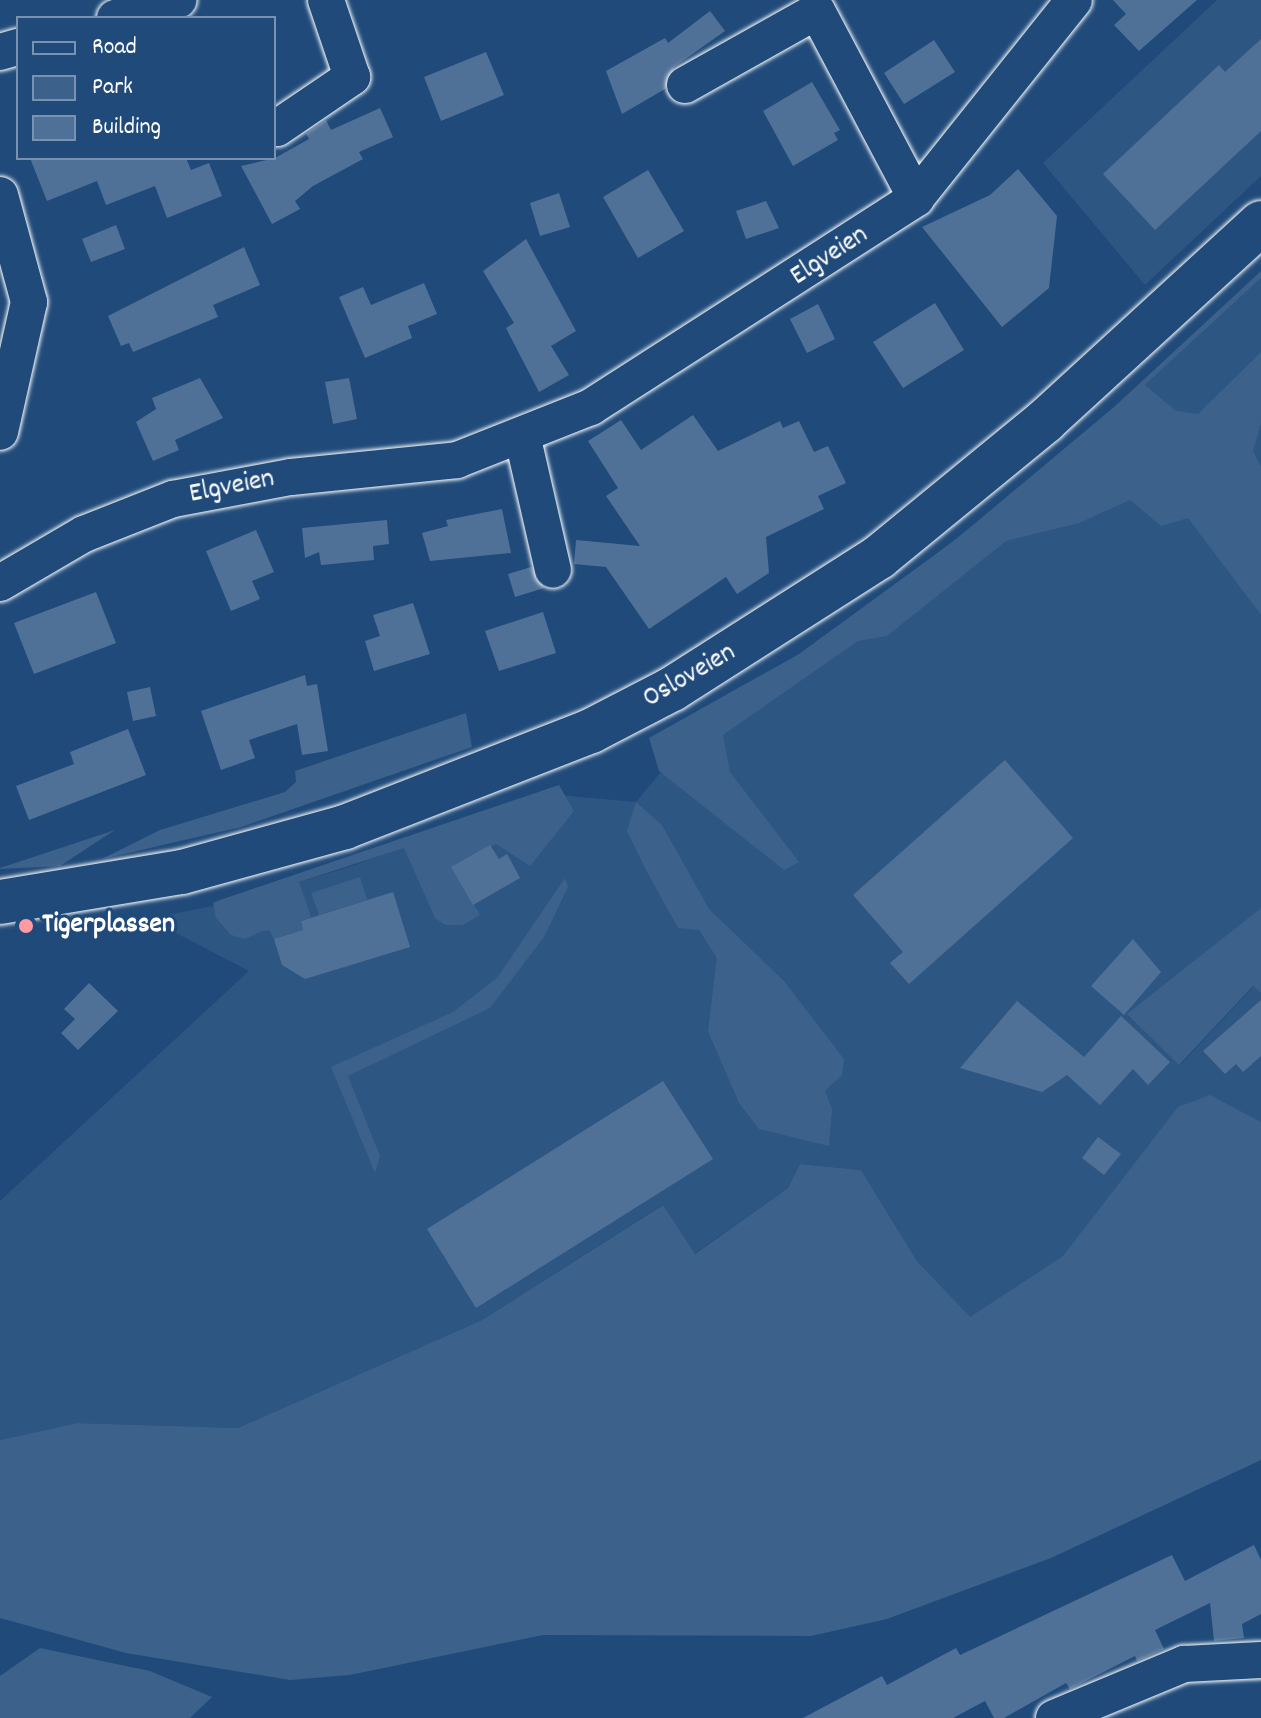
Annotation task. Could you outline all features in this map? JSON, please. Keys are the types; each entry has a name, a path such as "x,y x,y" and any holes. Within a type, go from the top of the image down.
{"main road":[{"name":"Osloveien","path":"0,902 182,872 331,831 591,731 672,689 879,557 1045,421 1261,223"}],"street":[{"path":"122,16 178,0"},
{"path":"277,128 352,77 326,0"},
{"name":"Elgveien","path":"1,577 96,529 173,499 291,477 457,460 523,439 604,400 916,198 1074,0"},
{"path":"685,85 817,11 916,198"},
{"path":"0,195 29,302 0,432"},
{"path":"523,439 553,570"},
{"path":"1054,1718 1184,1664 1261,1660"}],"shaded area":[{"path":"1217,0 1261,0 1261,176 1145,285 1043,163"},
{"path":"1261,278 1261,501 1198,530 1261,615 1261,908 1204,954 1180,1065 1254,986 1261,993 1261,1126 969,1318 917,1261 861,1170 800,1164 788,1188 694,1254 662,1205 482,1320 238,1428 77,1423 0,1440 0,1201 249,971 149,919 242,900 355,865 547,794 636,802 661,772 1111,416"}],"green space":[{"path":"1261,271 1261,278 1145,385 1176,411 1198,414 1261,352 1261,423 1253,451 1261,467 1261,615 1188,518 1161,526 1130,500 1079,523 1006,541 887,636 858,641 723,735 730,772 799,862 784,870 659,771 649,738 799,654 955,540 1114,407"},
{"path":"466,713 472,747 241,827 102,859 160,830 285,792 296,782 295,771"},
{"path":"559,785 574,811 530,866 496,844 452,867 480,915 463,925 445,925 435,918 404,848 299,882 311,917 301,921 303,930 274,939 269,930 245,939 231,935 216,918 213,903 220,900"},
{"path":"636,802 662,825 709,909 784,981 844,1059 842,1075 825,1091 832,1109 829,1146 759,1129 739,1103 708,1031 717,958 699,930 678,928 646,870 627,831"},
{"path":"115,830 60,866 0,869 0,868"},
{"path":"360,877 367,900 319,915 311,893"},
{"path":"565,878 568,887 544,937 490,1008 348,1076 380,1156 375,1173 331,1067 453,1012 497,978"},
{"path":"1261,908 1261,993 1253,986 1179,1065 1127,1014"},
{"path":"1210,1095 1261,1122 1261,1460 1051,1558 887,1619 811,1636 543,1635 350,1675 290,1680 126,1653 0,1618 0,1440 77,1423 238,1428 482,1320 663,1205 695,1254 788,1188 800,1164 861,1170 917,1261 970,1317 1063,1256 1178,1107"},
{"path":"40,1648 150,1671 212,1697 190,1718 0,1718 0,1676"}],"building":[{"path":"1113,0 1197,0 1139,51 1114,25 1126,14"},
{"path":"710,11 725,31 674,67 665,89 622,114 606,71 665,38 668,43"},
{"path":"1261,39 1261,131 1155,230 1103,174 1219,65 1225,72"},
{"path":"934,40 955,72 904,104 884,73"},
{"path":"486,52 504,95 441,121 424,77"},
{"path":"812,82 840,130 834,133 838,140 793,166 763,111"},
{"path":"380,108 393,137 359,152 363,159 313,186 295,201 300,209 272,224 241,166 276,160 309,139 306,134 326,120 331,130"},
{"path":"31,160 187,160 191,170 209,163 222,196 167,218 155,186 106,205 97,181 47,201"},
{"path":"1018,169 1057,216 1049,288 1002,327 922,227 990,195"},
{"path":"648,170 684,231 638,258 603,197"},
{"path":"559,193 570,227 540,236 530,203"},
{"path":"766,201 779,228 746,239 736,211"},
{"path":"116,225 125,249 91,262 82,239"},
{"path":"526,239 576,331 551,346 569,375 539,392 506,328 514,323 483,271"},
{"path":"244,247 260,285 213,305 218,317 133,352 129,343 121,346 108,316"},
{"path":"424,283 437,314 408,326 412,338 365,358 339,297 363,287 371,305"},
{"path":"935,303 964,350 903,388 873,342"},
{"path":"818,304 835,339 807,353 790,319"},
{"path":"200,378 223,418 175,440 179,450 153,461 136,422 156,409 152,398"},
{"path":"349,378 357,419 333,424 325,382"},
{"path":"693,415 718,451 780,421 783,428 799,421 814,452 828,446 846,483 818,496 824,509 766,537 769,573 737,594 726,577 649,629 606,567 574,564 576,540 640,546 606,496 618,488 588,441 621,420 641,450"},
{"path":"502,509 511,553 430,561 422,533 448,526 446,520"},
{"path":"387,520 389,544 373,546 374,560 321,565 319,552 305,558 302,528"},
{"path":"256,530 274,572 252,581 260,599 231,611 206,551"},
{"path":"531,567 544,588 515,597 508,574"},
{"path":"96,592 116,643 34,674 14,623"},
{"path":"413,603 430,654 374,671 365,641 380,636 373,615"},
{"path":"543,612 556,653 499,671 485,631"},
{"path":"305,675 307,686 317,684 328,751 302,755 297,724 249,740 255,758 221,770 201,711"},
{"path":"150,687 156,716 133,721 127,692"},
{"path":"128,729 146,775 29,820 16,786 74,764 70,752"},
{"path":"1005,760 1073,838 909,984 890,963 903,952 853,895"},
{"path":"490,845 499,859 507,854 520,878 473,905 451,867"},
{"path":"393,892 410,947 305,979 282,965 274,939 303,930 301,921"},
{"path":"1133,939 1161,972 1124,1015 1091,986"},
{"path":"89,983 118,1011 78,1050 61,1033 75,1019 64,1009"},
{"path":"1261,1000 1261,1056 1243,1072 1236,1064 1225,1074 1203,1051"},
{"path":"1017,1001 1084,1057 1121,1016 1170,1062 1148,1085 1133,1069 1100,1105 1067,1075 1042,1092 960,1068"},
{"path":"663,1081 713,1159 476,1308 427,1229"},
{"path":"1098,1137 1121,1154 1104,1175 1082,1158"},
{"path":"1254,1545 1261,1560 1261,1614 1242,1624 1244,1638 1214,1641 1210,1603 1155,1630 1164,1649 1137,1661 1135,1656 1070,1689 1066,1683 1004,1718 994,1718 985,1701 953,1718 803,1718 882,1676 887,1685 956,1648 960,1655 1172,1555 1185,1581"}],"place":[{"name":"Tigerplassen","path":"26,926"}]}
